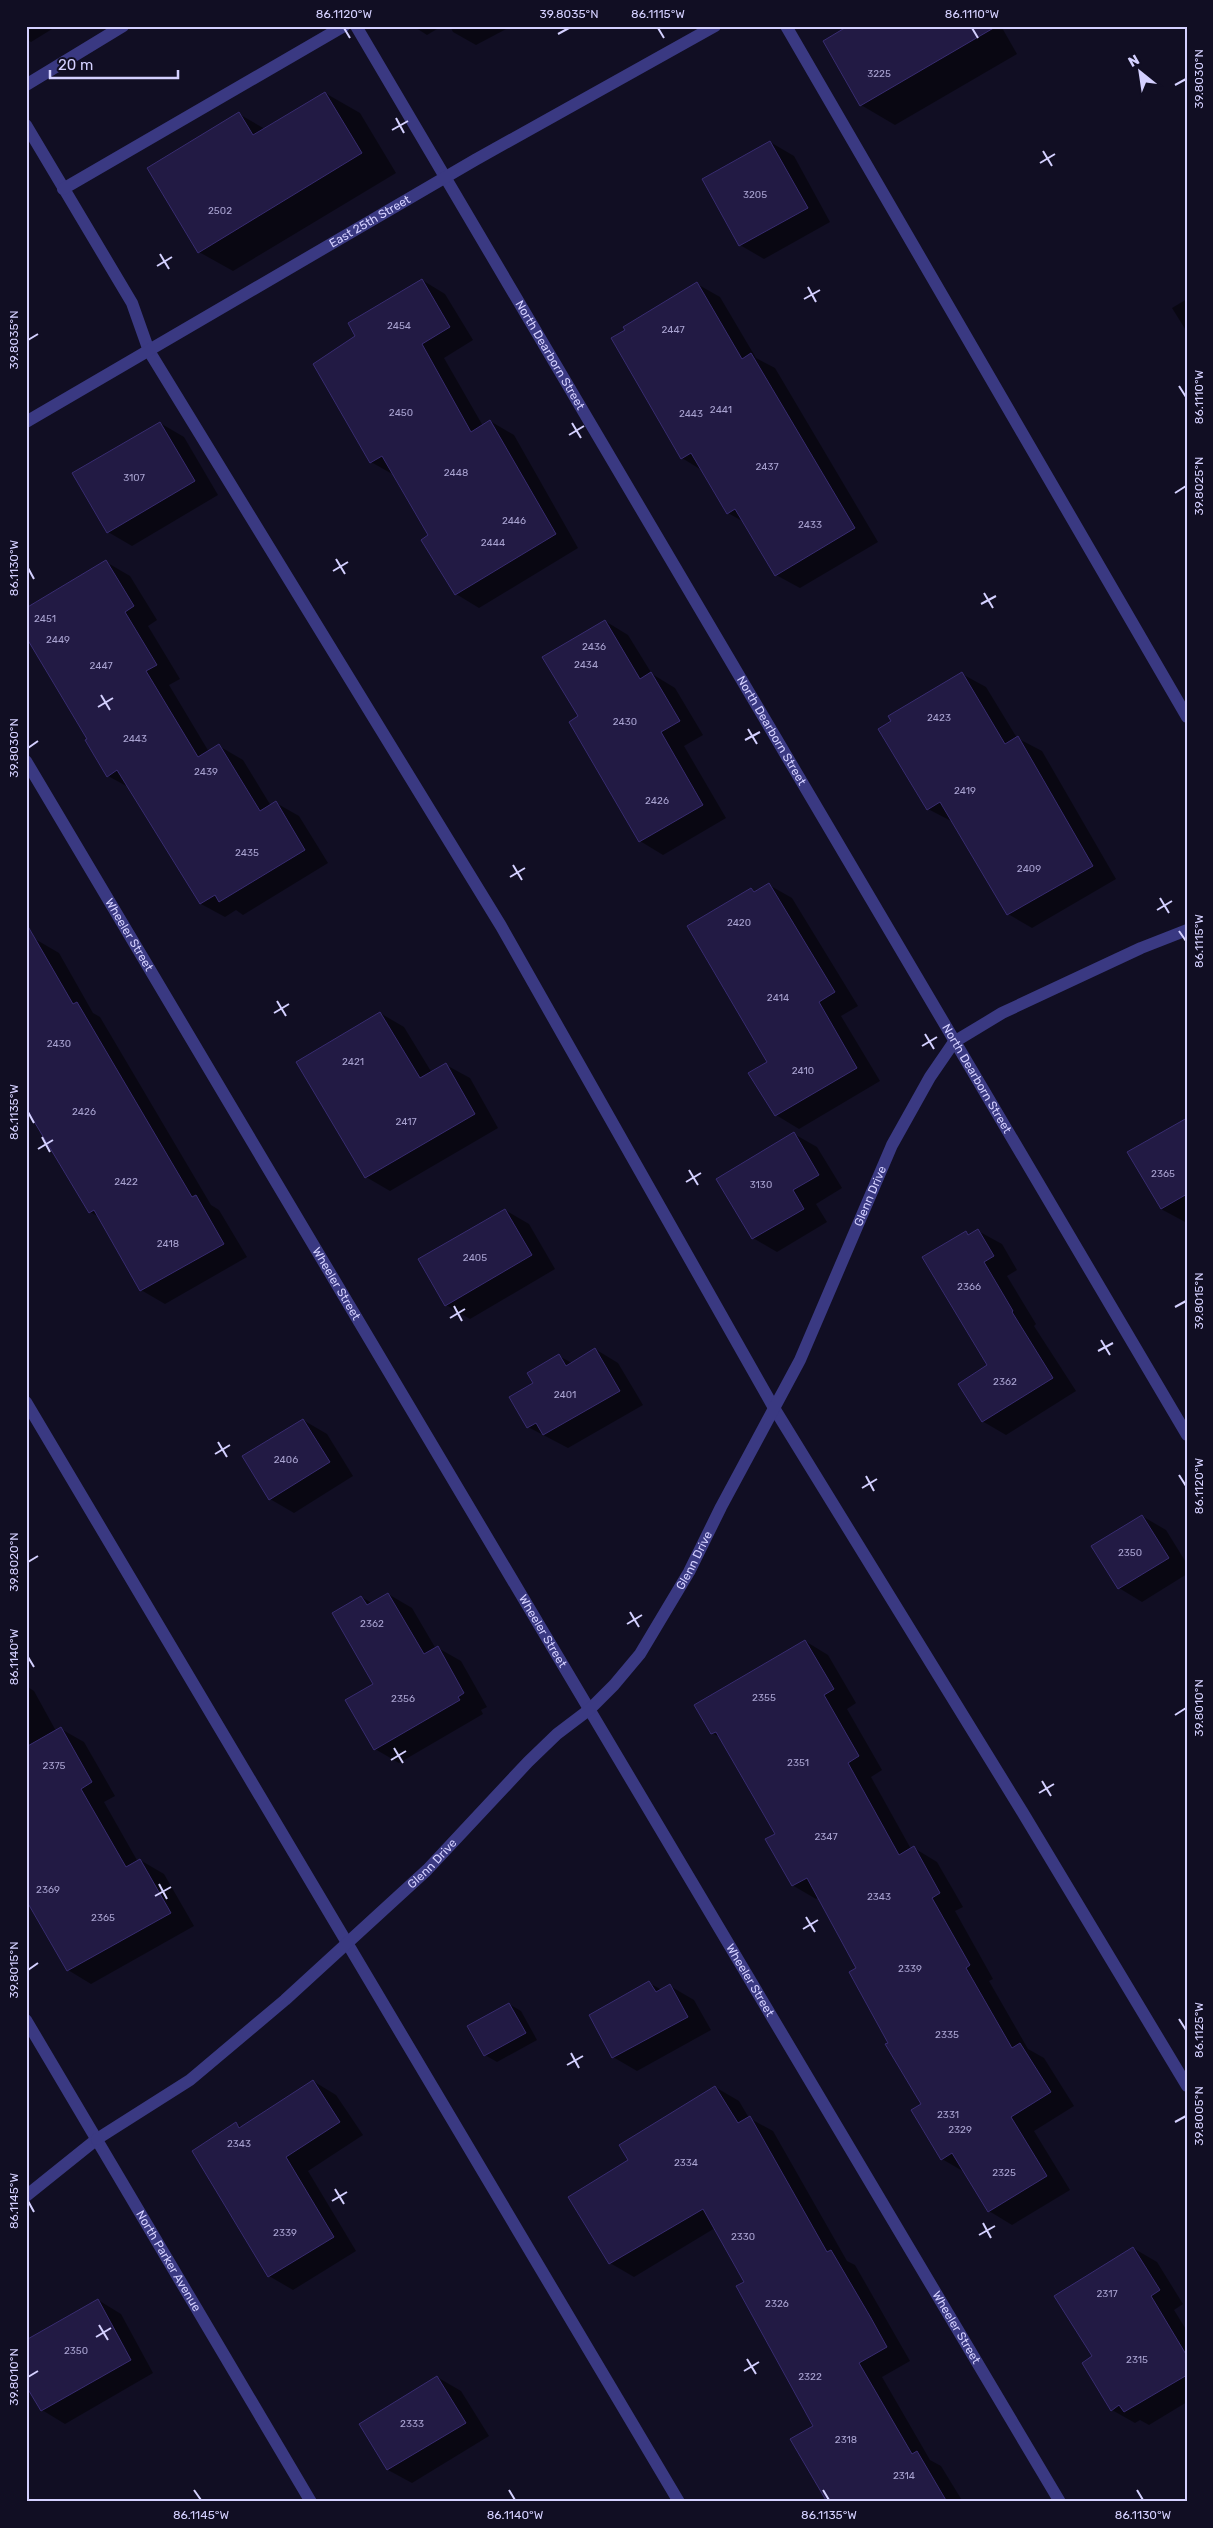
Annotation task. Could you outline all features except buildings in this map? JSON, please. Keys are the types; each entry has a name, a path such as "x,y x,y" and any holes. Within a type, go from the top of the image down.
{"street":[{"path":"26,85 123,26"},
{"path":"63,189 344,26"},
{"name":"North Dearborn Street","path":"356,26 1187,1435"},
{"name":"East 25th Street","path":"26,422 445,177 715,26"},
{"path":"786,26 1187,717"},
{"path":"26,125 132,302 149,350 501,926 774,1408 1018,1805 1187,2086"},
{"name":"Wheeler Street","path":"26,761 1060,2502"},
{"name":"Glenn Drive","path":"26,2196 97,2139 190,2080 346,1943 427,1870 557,1734 590,1709 614,1685 640,1654 689,1572 721,1507 800,1360 892,1146 930,1077 954,1042 1028,1001 1141,948 1187,930"},
{"path":"26,1402 679,2502"},
{"name":"North Parker Avenue","path":"26,2020 311,2502"}]}
